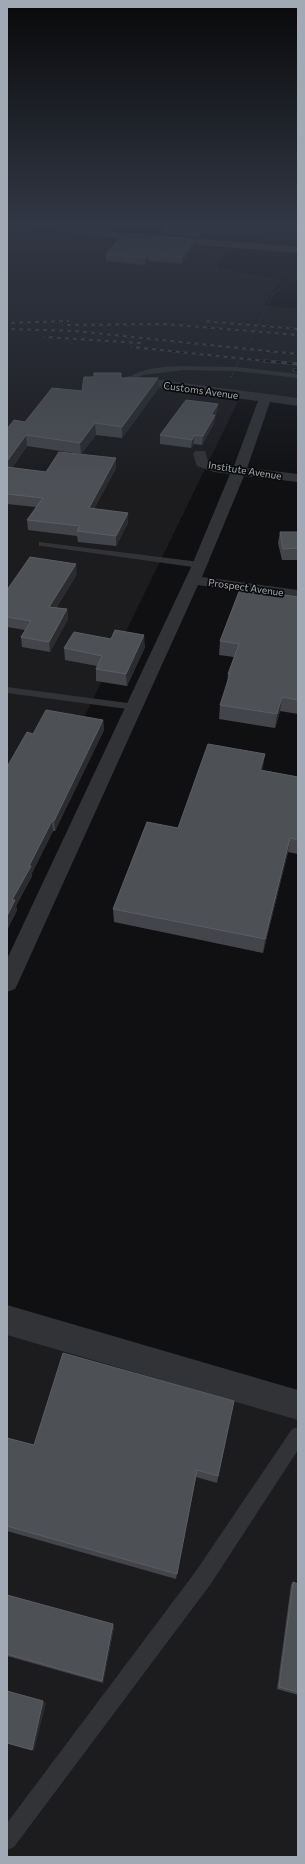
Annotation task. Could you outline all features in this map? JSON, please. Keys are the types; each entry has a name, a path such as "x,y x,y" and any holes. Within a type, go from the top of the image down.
{"street":[{"name":"Customs Avenue","path":"116,378 265,399 298,402"},
{"path":"7,983 197,573 239,470 265,399"},
{"name":"Institute Avenue","path":"200,454 202,463 214,468 298,478"},
{"name":"Prospect Avenue","path":"197,573 298,595"},
{"path":"7,1320 298,1405"}],"lane":[{"path":"129,380 137,374 150,371 227,367 259,369 298,376"},
{"path":"42,544 197,573"},
{"path":"7,690 135,707"},
{"path":"7,1840 203,1578 298,1434"}],"path":[{"path":"231,377 264,311"}],"shaded area":[{"path":"7,311 298,311 298,399 242,393 7,876"},
{"path":"7,1332 298,1419 298,1857 7,1857"}],"building":[{"path":"94,373 121,373 121,378 158,378 122,427 95,423 80,443 26,435 7,460 7,429 14,420 25,422 52,388 82,391 84,377 94,377"},
{"path":"186,400 218,404 211,415 215,415 203,436 194,435 192,440 160,435"},
{"path":"59,452 116,458 89,508 128,513 116,536 77,531 80,526 27,520 43,498 7,494 7,467 46,472"},
{"path":"280,532 298,532 298,548 283,549"},
{"path":"30,557 76,564 49,607 67,609 49,642 21,637 31,621 7,617 7,590"},
{"path":"240,589 298,597 298,700 282,697 277,714 220,705 230,674 228,674 239,644 220,641"},
{"path":"115,630 144,635 126,674 96,669 102,656 64,648 74,632 111,639"},
{"path":"46,710 103,720 54,821 52,821 29,866 31,866 12,900 15,900 7,916 7,767 27,732 33,734"},
{"path":"208,744 265,754 260,770 298,777 298,840 290,838 265,939 113,909 147,822 178,828"},
{"path":"63,1353 234,1401 218,1476 197,1470 177,1574 7,1526 7,1438 34,1445"},
{"path":"293,1582 298,1584 298,1692 279,1687"},
{"path":"7,1595 113,1624 102,1681 7,1654"},
{"path":"7,1691 43,1701 32,1750 7,1743"}],"railway":[{"path":"7,323 68,321"},
{"path":"202,321 298,329"},
{"path":"63,325 165,324 298,335"},
{"path":"7,329 75,331 298,354"},
{"path":"45,337 140,343"},
{"path":"132,347 268,361"},
{"path":"268,361 298,364"},
{"path":"268,361 275,362"}]}
